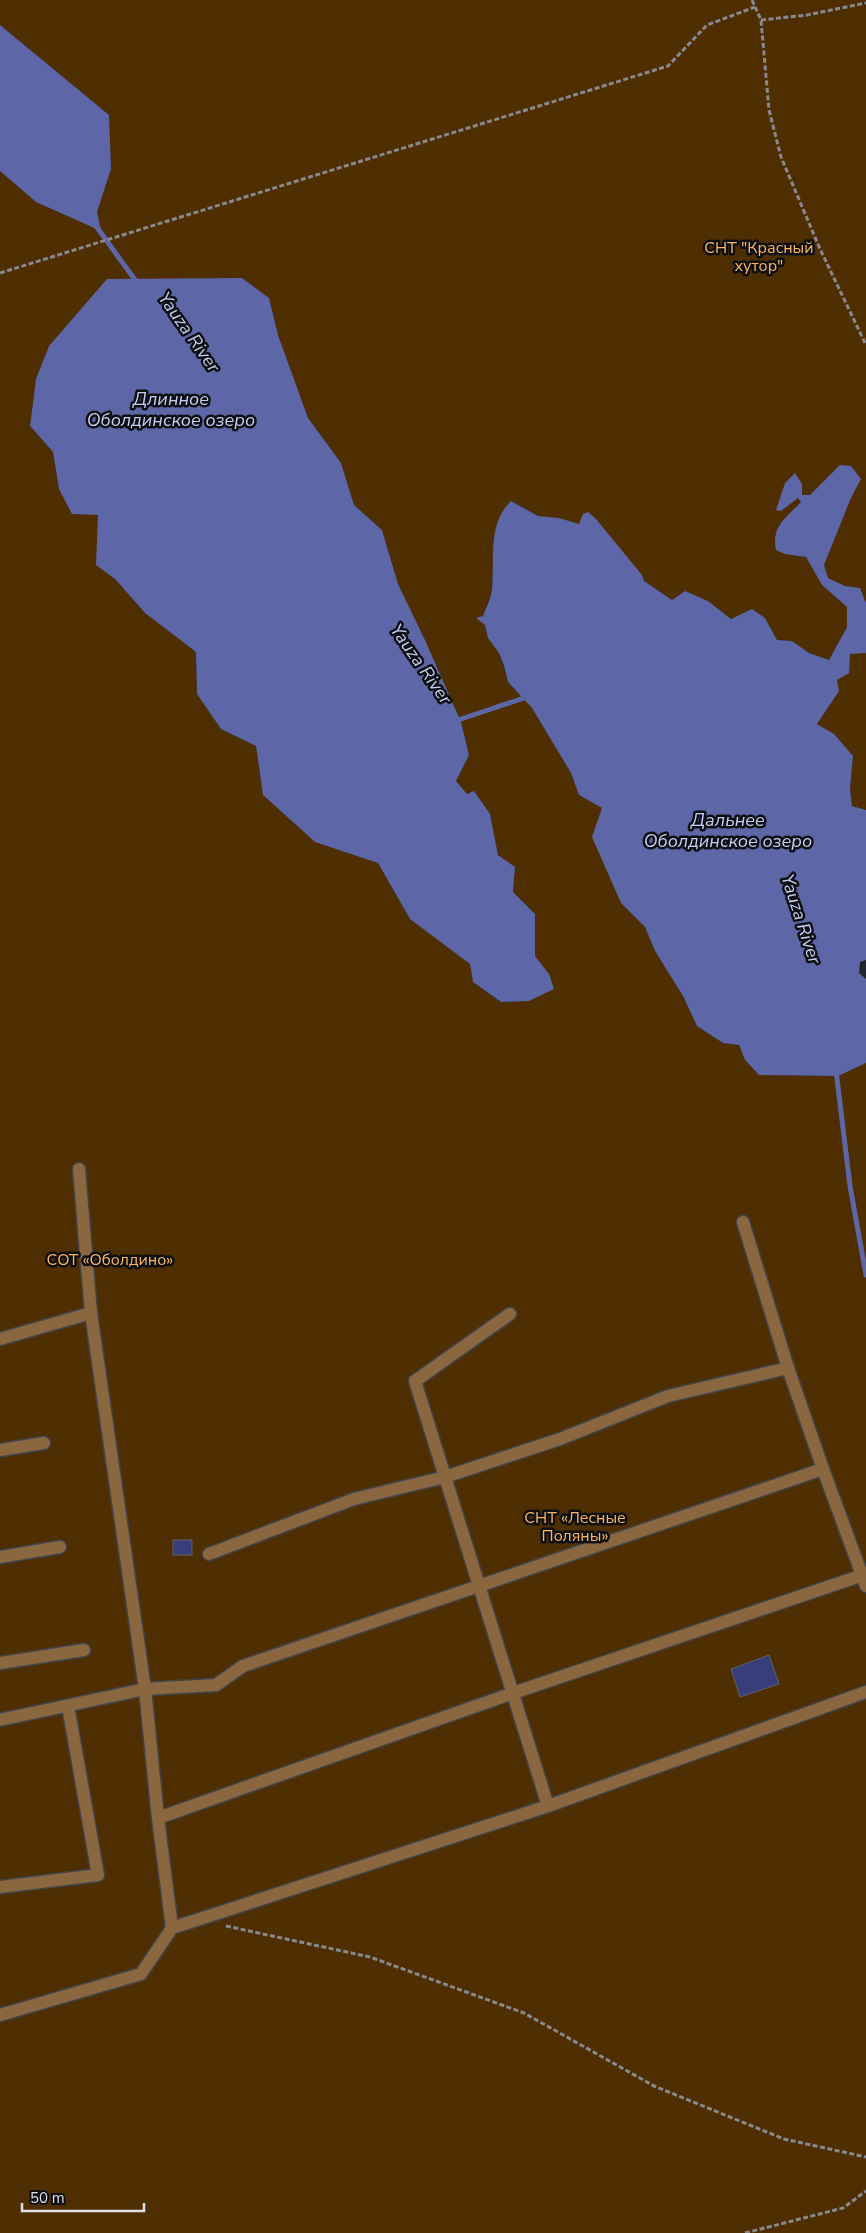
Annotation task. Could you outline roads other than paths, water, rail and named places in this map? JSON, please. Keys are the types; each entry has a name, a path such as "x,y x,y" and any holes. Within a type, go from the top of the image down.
{"lane":[{"path":"79,1169 91,1313 145,1689 158,1818 172,1928"},
{"path":"158,1818 513,1692 864,1580 788,1368 743,1222"},
{"path":"0,1339 91,1313"},
{"path":"510,1314 415,1382 548,1806"},
{"path":"209,1554 354,1499 445,1478 560,1439 668,1396 788,1368"},
{"path":"0,1450 44,1443"},
{"path":"0,1720 145,1689 216,1685 243,1666 823,1469"},
{"path":"0,1556 60,1547"},
{"path":"0,1664 84,1650"},
{"path":"0,2015 141,1974 172,1928 548,1806 866,1692"},
{"path":"0,1887 98,1875 68,1706"}],"water":[{"path":"0,25 109,115 111,169 97,212 101,231 36,202 0,171"},
{"name":"Длинное Оболдинское озеро","path":"242,278 269,298 278,335 308,418 341,463 354,505 382,530 398,584 461,722 469,755 456,781 467,794 474,791 490,814 498,855 515,867 513,892 535,914 535,956 549,974 554,989 529,1001 501,1002 473,982 470,964 410,919 378,863 315,842 263,795 256,746 221,729 197,694 196,652 145,613 115,579 96,565 98,515 72,514 59,489 53,452 30,426 36,379 49,346 107,279"},
{"name":"Дальнее Оболдинское озеро","path":"840,465 851,466 861,479 851,498 824,565 828,578 845,586 860,588 866,603 866,653 850,654 849,673 837,680 839,691 817,724 834,734 853,756 850,789 852,806 866,810 866,960 860,962 859,973 866,979 866,1063 838,1076 759,1075 745,1060 739,1045 723,1043 697,1026 683,996 655,951 645,927 621,903 592,837 602,808 579,795 571,773 532,708 508,682 499,653 488,638 485,625 476,618 483,616 491,596 495,531 503,510 511,501 538,516 559,518 579,524 583,514 588,512 596,519 642,575 644,581 672,600 685,591 708,601 731,619 752,609 765,618 777,640 792,641 809,653 829,660 847,627 847,607 822,585 806,557 785,554 776,550 775,542 778,528 801,502 798,498 781,511 776,510 785,483 795,473 802,484 802,495 810,495"}],"waterway":[{"name":"Yauza River","path":"96,226 138,284"},
{"name":"Yauza River","path":"455,721 530,696"},
{"name":"Yauza River","path":"836,1070 850,1186 866,1275"}],"park label":[{"name":"СНТ \"Красный хутор\"","path":"759,256"},
{"name":"СОТ «Оболдино»","path":"110,1259"},
{"name":"СНТ «Лесные Поляны»","path":"575,1526"}]}
